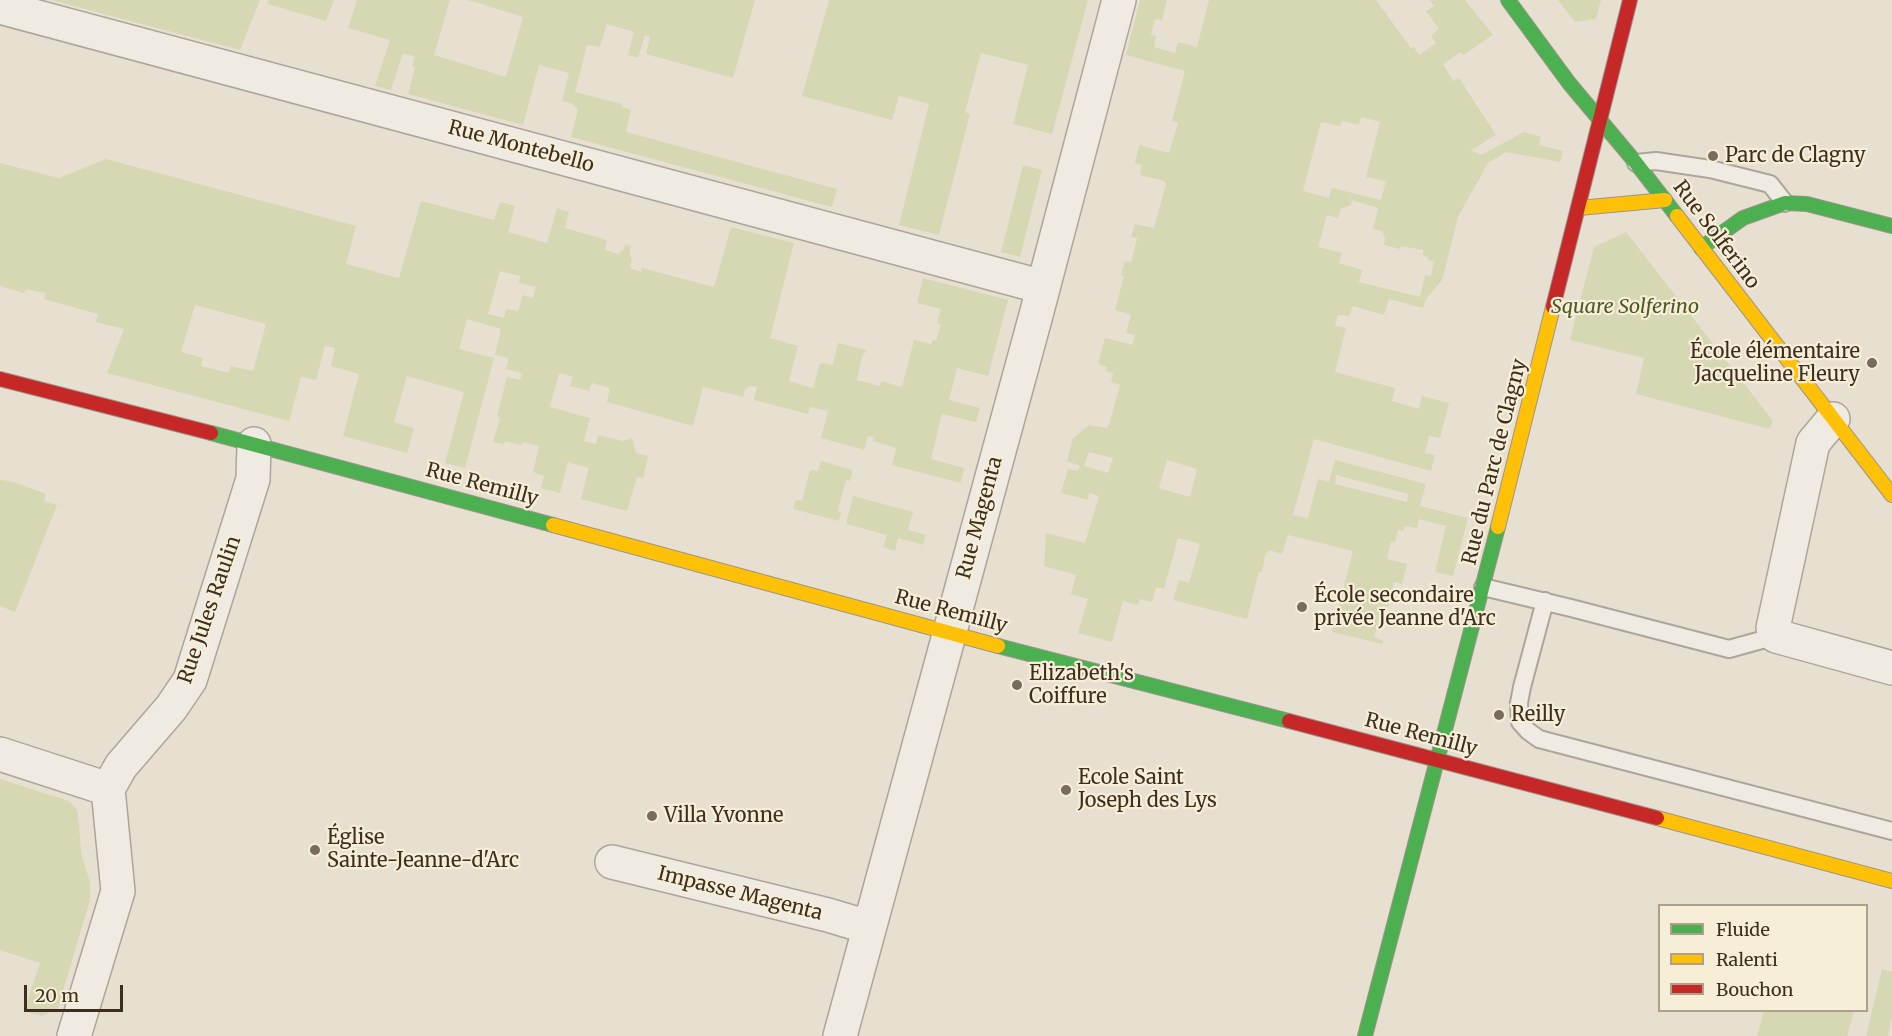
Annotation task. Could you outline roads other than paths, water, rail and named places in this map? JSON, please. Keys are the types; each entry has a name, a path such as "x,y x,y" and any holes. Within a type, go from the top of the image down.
{"street":[{"name":"Rue Magenta","path":"840,1036 1119,0"},
{"name":"Rue Solferino","path":"1508,0 1599,121 1665,200 1892,495"},
{"name":"Rue du Parc de Clagny","path":"1365,1036 1483,587 1630,0"},
{"name":"Rue Montebello","path":"0,7 1043,287"},
{"path":"1579,208 1665,200"},
{"path":"1701,248 1743,218 1785,203 1807,204 1892,226"},
{"name":"Rue Remilly","path":"0,379 254,444 949,633 1892,881"},
{"path":"1833,419 1813,442 1773,628 1776,636 1892,668"},
{"name":"Rue Jules Raulin","path":"108,789 121,766 171,708 190,680 254,479 254,444"},
{"path":"0,754 108,789 118,891 74,1036"},
{"name":"Impasse Magenta","path":"612,862 868,927"}],"lane":[{"path":"1636,163 1656,160 1710,169 1770,184 1785,203"},
{"path":"1483,587 1729,649 1776,636"},
{"path":"1545,601 1522,687 1520,703 1520,722 1539,739 1892,831"}],"place":[{"name":"Parc de Clagny","path":"1713,156"},
{"name":"École élémentaire Jacqueline Fleury","path":"1872,363"},
{"name":"École secondaire privée Jeanne d'Arc","path":"1302,607"},
{"name":"Elizabeth's Coiffure","path":"1017,685"},
{"name":"Reilly","path":"1499,715"},
{"name":"Ecole Saint Joseph des Lys","path":"1066,790"},
{"name":"Villa Yvonne","path":"652,816"},
{"name":"Église Sainte-Jeanne-d'Arc","path":"315,850"}],"park label":[{"name":"Square Solferino","path":"1625,307"}]}
